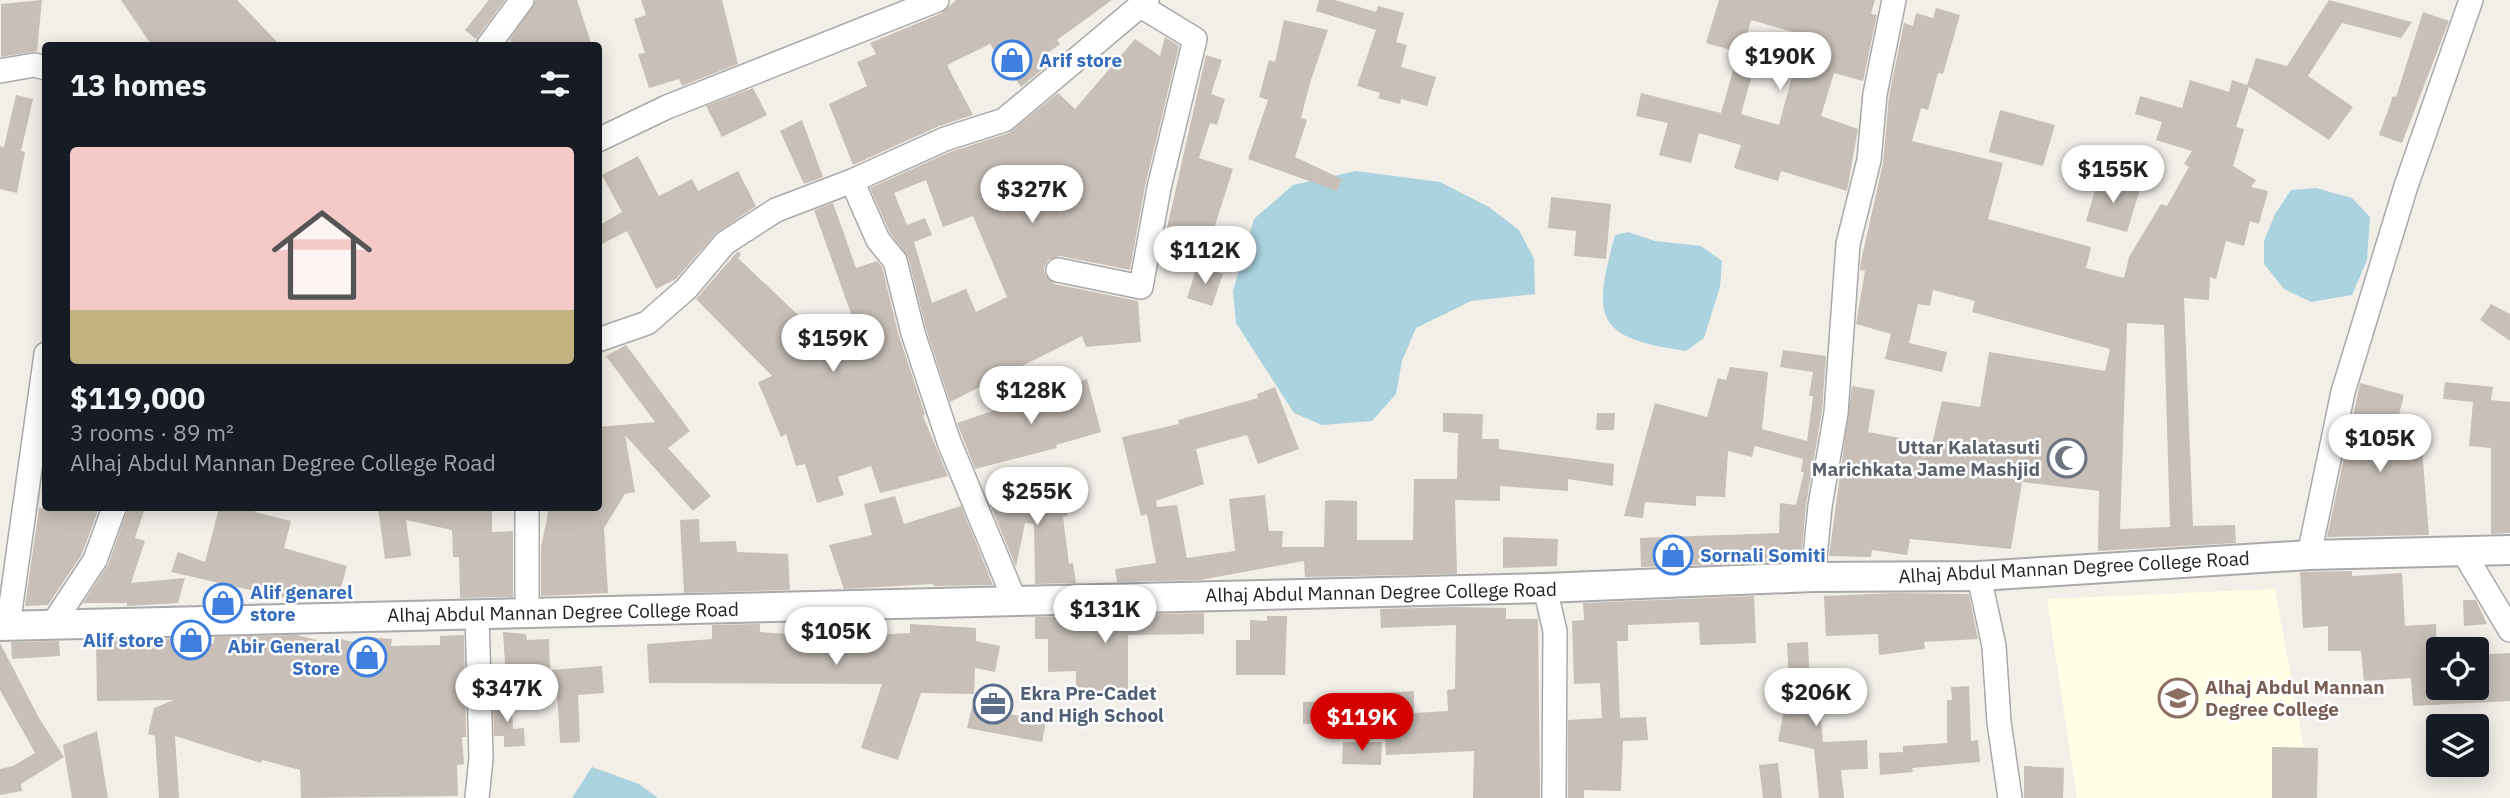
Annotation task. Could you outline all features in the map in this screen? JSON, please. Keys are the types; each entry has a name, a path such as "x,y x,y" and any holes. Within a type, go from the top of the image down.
{"street":[{"path":"491,42 522,0"},
{"path":"602,138 667,107 937,0"},
{"path":"1813,577 1836,413 1848,244 1869,160 1875,94 1894,0"},
{"path":"2309,555 2343,392 2406,186 2471,0"},
{"path":"602,339 647,323 686,289 725,243 776,210 852,181 945,139 1004,120 1066,71 1143,3 1195,39 1159,188 1141,287 1058,270"},
{"path":"0,71 34,65 42,67"},
{"path":"852,181 878,240 895,261 913,333 949,442 1015,601"},
{"path":"4,626 42,380"},
{"path":"52,625 95,560 113,511"},
{"path":"527,511 527,613"},
{"name":"Alhaj Abdul Mannan Degree College Road","path":"4,626 1545,588 1813,577 1979,576 2309,555 2510,550"},
{"path":"2464,553 2510,631"},
{"path":"1979,576 1994,646 1998,722 2010,798"},
{"path":"1545,588 1555,631 1554,798"},
{"path":"477,614 481,758 477,798"}],"shaded area":[{"name":"Alhaj Abdul Mannan Degree College","path":"2275,589 2313,798 2077,798 2047,599"}],"water":[{"path":"1356,171 1440,182 1489,207 1519,230 1534,259 1535,294 1471,301 1416,328 1402,361 1396,394 1372,421 1322,425 1294,413 1236,323 1233,291 1254,219 1293,185"},
{"path":"2316,188 2352,198 2370,217 2367,260 2352,295 2311,302 2284,289 2264,264 2264,241 2275,214 2291,190"},
{"path":"1628,232 1655,241 1701,246 1722,261 1720,287 1704,338 1686,351 1633,339 1617,331 1608,320 1603,305 1608,264 1615,235"},
{"path":"592,767 639,784 658,798 572,798"}],"building":[{"path":"42,0 37,51 1,57 1,4"},
{"path":"121,0 237,0 277,42 149,42"},
{"path":"489,0 505,0 476,39 465,30"},
{"path":"536,0 577,0 591,42 511,42 510,39"},
{"path":"641,0 722,0 738,64 682,86 679,79 649,88 638,54 645,53 634,19 646,15"},
{"path":"956,0 1112,0 1057,40 1060,44 1044,56 1050,63 1021,87 990,44 947,65 973,115 939,126 853,165 829,104 867,86 857,62 876,54 870,43 942,13"},
{"path":"1319,0 1335,0 1376,12 1378,6 1404,13 1396,42 1407,45 1401,67 1436,77 1427,106 1401,99 1400,104 1378,98 1380,93 1357,86 1376,30 1316,11"},
{"path":"1719,0 1875,0 1871,14 1877,15 1863,81 1834,73 1821,116 1858,129 1847,191 1781,171 1778,181 1734,168 1741,145 1699,133 1691,163 1659,155 1668,123 1636,116 1641,93 1721,113 1736,60 1755,65 1741,114 1779,125 1803,35 1751,20 1742,53 1706,43"},
{"path":"2329,0 2412,22 2401,38 2342,23 2308,76 2353,107 2329,140 2249,87 2236,127 2244,129 2233,166 2256,180 2251,187 2268,191 2259,224 2250,221 2244,246 2226,241 2216,279 2210,277 2209,300 2184,298 2193,526 2235,525 2236,543 2098,551 2099,491 2022,482 2011,549 1910,539 1907,555 1872,550 1871,557 1829,556 1852,386 1875,390 1868,432 1932,444 1942,401 1980,407 1989,352 2105,371 2110,349 1972,312 1975,301 1933,290 1930,306 1918,304 1909,343 1947,352 1942,372 1885,359 1891,334 1856,324 1865,271 1860,270 1861,261 1883,163 1889,96 1904,23 1913,26 1916,13 1933,18 1936,8 1960,15 1943,74 1938,73 1928,110 1921,108 1912,141 2003,163 1988,219 2091,247 2086,268 2124,278 2129,257 2161,204 2167,206 2189,167 2184,164 2192,151 2156,140 2162,122 2135,114 2140,96 2182,108 2190,80 2229,92 2232,80 2247,85 2256,58 2287,66","holes":["2127,323 2164,325 2170,527 2120,529"]},
{"path":"2423,12 2449,21 2402,143 2379,135 2393,96 2396,97"},
{"path":"1284,20 1328,30 1310,83 1301,118 1307,120 1295,157 1342,179 1337,191 1248,159 1268,100 1259,97 1269,60 1275,62"},
{"path":"1165,37 1179,46 1145,186 1130,270 1060,256 1048,260 1044,268 1045,275 1055,284 1138,301 1141,342 1086,347 1082,336 950,402 926,329 908,257 890,233 870,188 950,152 1009,133 1058,93 1075,109 1135,39 1160,56","holes":["926,180 943,227 973,216 1007,297 976,312 966,289 932,303 914,242 932,235 925,218 907,225 894,193"]},
{"path":"1206,55 1222,60 1211,94 1225,99 1217,125 1210,123 1199,158 1233,169 1211,238 1217,240 1209,265 1162,250"},
{"path":"753,88 767,115 722,137 706,106"},
{"path":"16,95 33,99 21,151 25,152 17,193 0,189 0,146 4,147"},
{"path":"2000,110 2055,125 2043,166 1989,152"},
{"path":"802,120 823,177 804,184 780,131"},
{"path":"638,156 659,196 692,179 698,191 738,171 756,206 715,234 676,279 656,289 627,231 602,244 602,224 622,212 602,175"},
{"path":"2099,177 2140,189 2127,232 2086,221"},
{"path":"1551,197 1611,204 1606,259 1574,256 1576,231 1548,228"},
{"path":"833,203 856,268 877,261 882,267 899,336 925,414 923,416 948,476 880,493 871,466 838,477 844,495 817,503 805,464 796,466 786,434 781,437 758,382 772,376 696,299 738,251 741,255 738,258 816,332 853,319 814,210"},
{"path":"1197,266 1223,274 1212,306 1187,298"},
{"path":"2491,304 2510,314 2510,341 2480,320"},
{"path":"626,345 690,431 668,448 711,496 693,511 625,435 635,492 625,494 604,528 608,593 541,596 541,547 548,511 602,511 602,427 655,422 606,356"},
{"path":"1783,350 1826,356 1822,411 1806,505 1801,561 1641,567 1640,538 1779,533 1780,503 1796,505 1804,472 1801,472 1803,459 1755,446 1752,457 1728,451 1725,497 1696,496 1696,506 1645,502 1643,518 1624,516 1655,403 1707,417 1718,378 1726,380 1730,367 1768,372 1762,429 1807,441 1813,372 1780,367"},
{"path":"1087,379 1101,432 1056,445 1057,448 975,469 957,423"},
{"path":"2445,382 2493,387 2491,400 2510,402 2510,533 2491,534 2491,448 2469,446 2473,402 2443,399"},
{"path":"2360,383 2404,395 2393,438 2421,437 2429,535 2327,537"},
{"path":"1275,387 1299,449 1258,464 1247,435 1196,449 1204,484 1156,501 1157,507 1177,505 1187,558 1235,551 1229,499 1265,495 1269,531 1283,531 1282,547 1324,547 1325,501 1332,500 1357,501 1357,540 1413,540 1414,479 1457,479 1458,433 1443,432 1443,413 1483,414 1482,439 1499,439 1499,449 1614,464 1613,486 1568,479 1568,491 1500,486 1500,501 1455,500 1457,574 1305,577 1304,561 1200,580 1117,582 1115,569 1156,563 1147,514 1141,516 1122,437 1179,424 1178,420 1258,398 1257,394"},
{"path":"1597,413 1615,413 1614,430 1596,430"},
{"path":"1054,475 1059,497 1064,496 1068,515 1063,517 1069,564 1073,563 1076,583 1035,584 1034,524 1025,523 1016,567 987,497"},
{"path":"895,496 904,524 961,506 993,585 933,584 844,589 829,545 872,535 864,504"},
{"path":"39,508 42,508 42,511 98,511 82,554 48,605 25,606"},
{"path":"127,511 144,511 135,538 145,541 131,583 185,578 178,603 127,606 127,603 83,603 108,565"},
{"path":"218,511 255,511 291,521 284,548 347,566 338,598 297,586 294,600 171,572 178,552 205,562"},
{"path":"378,511 492,511 492,532 513,531 513,597 460,598 459,557 453,557 452,530 406,520 411,556 385,559"},
{"path":"699,519 700,542 736,541 737,552 788,554 790,590 684,593 680,520"},
{"path":"1503,537 1558,539 1557,566 1503,568"},
{"path":"2352,571 2352,576 2402,573 2405,626 2436,624 2436,637 2426,637 2426,700 2489,700 2489,654 2510,653 2510,701 2413,706 2411,678 2364,681 2361,651 2328,651 2328,626 2303,628 2300,572"},
{"path":"1969,594 1978,639 1924,642 1925,649 1879,655 1878,634 1826,636 1824,596"},
{"path":"1754,596 1756,643 1700,645 1699,622 1628,625 1628,641 1617,641 1620,718 1646,717 1648,740 1623,741 1621,791 1584,790 1584,798 1568,798 1568,720 1602,718 1600,683 1574,684 1572,621 1584,620 1583,603"},
{"path":"2463,600 2476,600 2487,624 2464,626"},
{"path":"1506,608 1506,619 1538,619 1540,798 1473,798 1474,751 1386,755 1383,693 1414,691 1414,713 1448,711 1447,690 1455,689 1456,625 1381,628 1380,609"},
{"path":"1204,613 1204,634 1128,635 1128,692 1094,692 1094,698 1076,698 1076,671 1048,672 1048,639 1035,639 1035,617"},
{"path":"1267,616 1287,616 1285,675 1236,675 1236,640 1250,640 1250,620 1267,621"},
{"path":"760,624 760,632 835,637 910,633 910,624 976,628 976,641 1000,646 995,672 975,668 974,694 921,693 898,760 861,748 882,684 649,683 647,644 712,639 712,625"},
{"path":"503,632 526,634 527,640 549,639 550,670 602,666 604,693 578,695 580,742 560,743 557,691 507,694"},
{"path":"296,635 339,645 341,639 366,645 366,637 392,639 391,646 440,645 440,636 464,635 466,737 462,737 464,764 457,765 458,796 301,798 300,770 262,760 261,763 175,736 179,798 159,798 155,736 148,734 154,708 174,700 97,701 96,640 189,638 213,644 215,637"},
{"path":"59,641 60,656 12,659 11,642"},
{"path":"1808,642 1810,688 1818,688 1823,742 1867,740 1868,769 1841,770 1844,798 1819,798 1814,749 1778,741 1789,684 1787,643"},
{"path":"0,643 39,718 64,757 21,784 22,791 0,795 0,769 13,766 35,753 0,690"},
{"path":"1969,686 1971,741 1978,740 1980,762 1912,768 1913,772 1880,775 1879,753 1903,752 1903,746 1947,743 1947,700 1952,700 1951,687"},
{"path":"511,699 513,729 524,728 525,746 504,747 504,736 494,736 493,700"},
{"path":"1333,701 1333,723 1303,724 1303,702"},
{"path":"972,707 1046,721 1042,742 967,728"},
{"path":"97,731 108,798 72,798 63,745"},
{"path":"1343,742 1382,742 1381,765 1342,764"},
{"path":"2272,747 2318,748 2317,798 2272,798"},
{"path":"1778,763 1782,798 1763,798 1759,765"},
{"path":"2024,766 2064,768 2063,798 2024,798"}],"place":[{"name":"Arif store","path":"1012,60"},
{"name":"Uttar Kalatasuti Marichkata Jame Mashjid","path":"2067,458"},
{"name":"Sornali Somiti","path":"1673,555"},
{"name":"Alif genarel store","path":"223,603"},
{"name":"Alif store","path":"191,640"},
{"name":"Abir General Store","path":"367,657"},
{"name":"Alhaj Abdul Mannan Degree College","path":"2178,698"},
{"name":"Ekra Pre-Cadet and High School","path":"993,704"}]}
